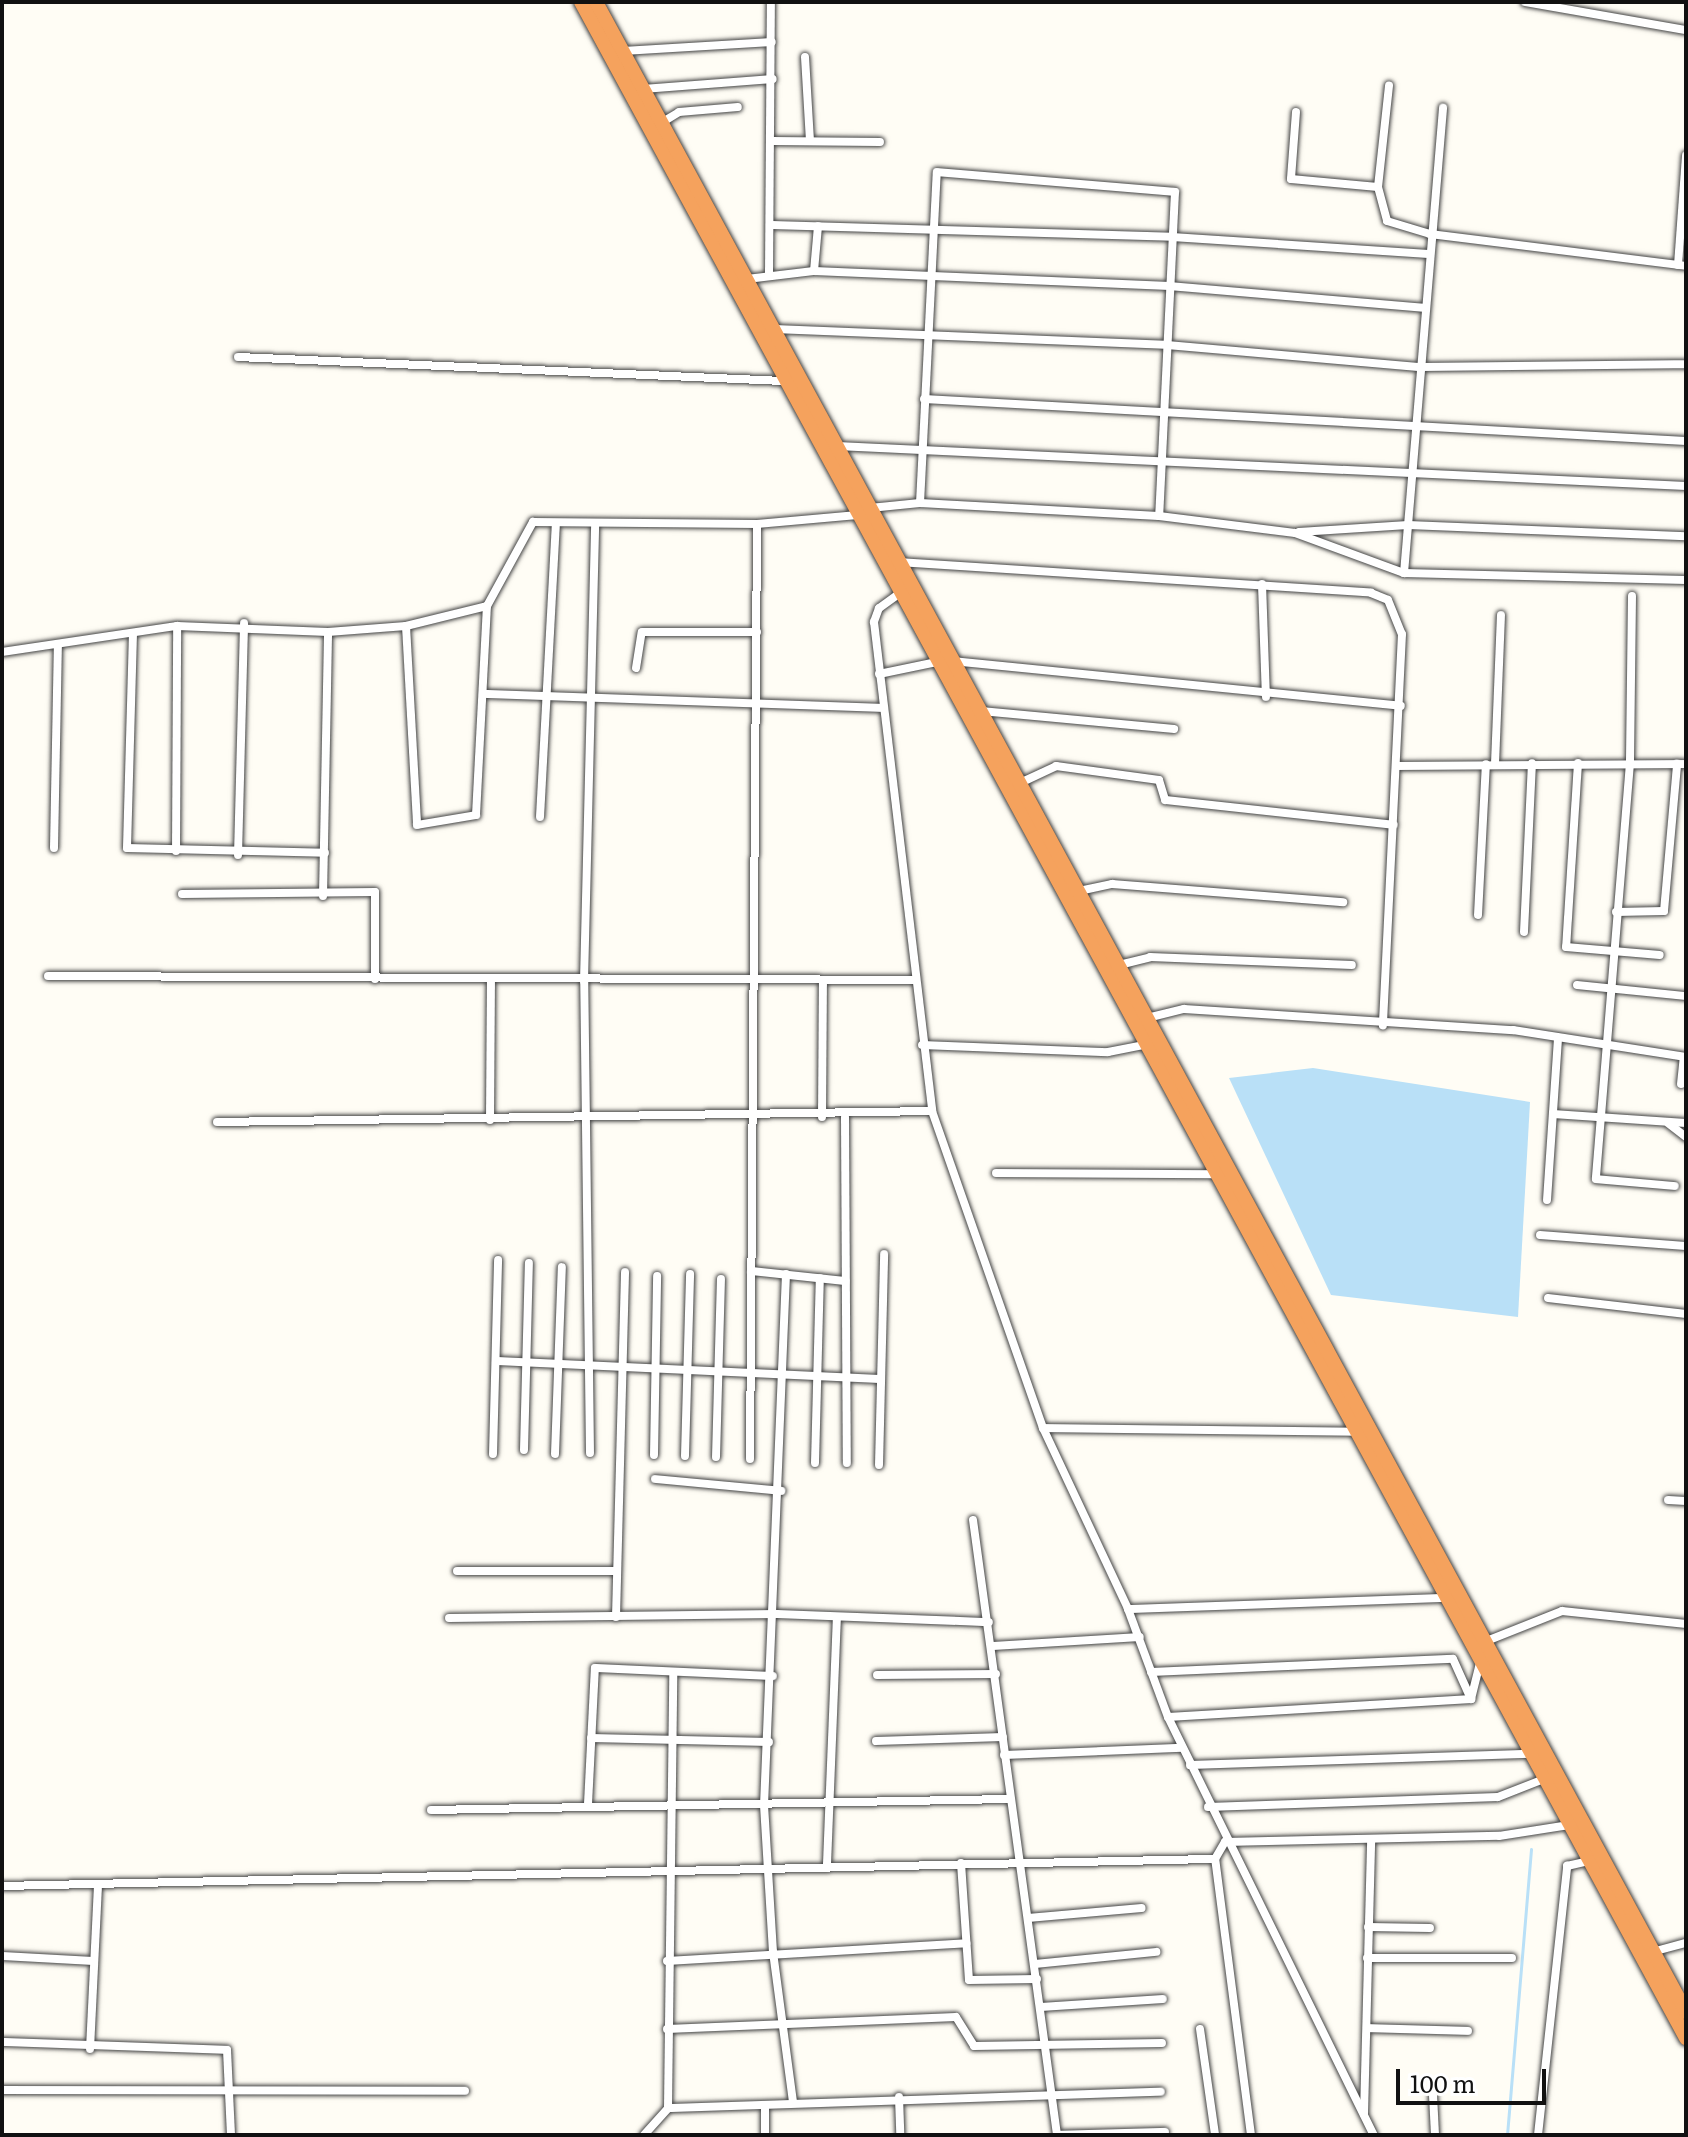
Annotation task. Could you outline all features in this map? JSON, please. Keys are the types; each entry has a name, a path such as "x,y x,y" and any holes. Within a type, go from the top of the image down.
{"highway":[{"path":"581,2 783,381 898,562 944,662 1211,1174 1444,1598 1589,1861 1647,1955 1685,2007"},
{"path":"596,2 837,446 900,593 980,711 1079,891 1483,1642 1647,1955 1686,2038"}],"street":[{"path":"769,274 772,225 771,2"},
{"path":"1525,2 1686,30"},
{"path":"623,51 772,42"},
{"path":"805,57 810,141"},
{"path":"643,89 773,79"},
{"path":"1389,86 1378,187 1387,221 1430,234 1682,266 1686,155"},
{"path":"661,123 679,112 738,107"},
{"path":"1404,573 1428,254 1443,108"},
{"path":"1296,112 1291,179 1378,187"},
{"path":"772,141 880,142"},
{"path":"920,503 929,276 937,172 1175,192 1159,516"},
{"path":"772,225 933,227 1172,237 1428,254"},
{"path":"814,271 818,226"},
{"path":"747,279 814,271 1170,286 1425,308"},
{"path":"772,329 926,340 1167,345 1421,367 1686,364"},
{"path":"238,357 783,381"},
{"path":"924,399 1165,411 1416,430 1686,441"},
{"path":"837,446 1162,461 1412,477 1686,486"},
{"path":"406,626 417,825 476,815 485,694 487,606 533,522 757,524 920,503 1159,516 1295,533 1408,525 1686,536"},
{"path":"540,817 556,523"},
{"path":"590,1453 584,981 595,524"},
{"path":"750,1459 757,524"},
{"path":"1295,533 1404,573 1686,580"},
{"path":"898,562 1262,584 1388,600 1402,634 1399,766 1383,1026"},
{"path":"1262,584 1266,697"},
{"path":"900,593 875,614 881,708 932,1111 1043,1428 1128,1609 1168,1717 1208,1807 1374,2135"},
{"path":"1632,596 1630,763 1609,989 1596,1179 1675,1186"},
{"path":"2,652 177,626 244,623 328,632 406,626 487,606"},
{"path":"1478,915 1501,615"},
{"path":"238,855 244,623"},
{"path":"176,851 177,626"},
{"path":"323,896 328,632"},
{"path":"636,668 642,632 757,632"},
{"path":"133,633 127,848 238,855 325,853"},
{"path":"54,848 58,645"},
{"path":"879,674 944,662 1266,697 1401,706"},
{"path":"485,694 591,702 881,708"},
{"path":"980,711 1174,729"},
{"path":"1524,932 1532,763"},
{"path":"1578,763 1566,947 1660,955"},
{"path":"1399,766 1681,764 1664,911 1616,912"},
{"path":"1020,783 1056,766 1159,780 1165,800 1394,825"},
{"path":"1079,891 1112,884 1343,902"},
{"path":"182,894 323,896 375,892 375,979"},
{"path":"1119,965 1150,957 1352,965"},
{"path":"48,976 491,982 753,978 916,980"},
{"path":"822,1117 823,980"},
{"path":"490,1120 491,982"},
{"path":"1577,985 1686,996"},
{"path":"1147,1018 1184,1009 1558,1039 1685,1057 1681,1084"},
{"path":"1547,1200 1558,1039"},
{"path":"922,1045 1108,1052 1144,1045"},
{"path":"217,1122 845,1117 932,1111"},
{"path":"1553,1114 1686,1123"},
{"path":"845,1117 845,1281 851,1376 847,1463"},
{"path":"1665,1121 1686,1137"},
{"path":"996,1173 1211,1174"},
{"path":"1540,1235 1686,1246"},
{"path":"879,1465 884,1254"},
{"path":"493,1454 498,1260"},
{"path":"524,1450 529,1263"},
{"path":"555,1454 562,1267"},
{"path":"751,1271 845,1281"},
{"path":"616,1617 625,1272"},
{"path":"685,1456 690,1274"},
{"path":"786,1274 777,1614 764,1805 765,1865 773,1952 793,2102"},
{"path":"654,1455 657,1276"},
{"path":"815,1463 820,1278"},
{"path":"716,1457 721,1279"},
{"path":"1548,1298 1686,1314"},
{"path":"496,1361 881,1379"},
{"path":"1043,1428 1353,1432"},
{"path":"655,1479 781,1491"},
{"path":"1668,1500 1686,1501"},
{"path":"973,1520 993,1646 1009,1799 1022,1863 1057,2135 1165,2132"},
{"path":"457,1571 617,1571"},
{"path":"1128,1609 1444,1598"},
{"path":"1483,1642 1562,1611 1686,1624"},
{"path":"449,1618 777,1614 989,1622"},
{"path":"827,1864 827,1803 837,1618"},
{"path":"993,1646 1140,1637"},
{"path":"1151,1672 1453,1659 1471,1699"},
{"path":"1471,1699 1480,1662"},
{"path":"588,1804 595,1668 773,1676"},
{"path":"644,2135 668,2108 665,1870 667,1739 673,1673"},
{"path":"877,1675 996,1674"},
{"path":"1168,1717 1471,1699"},
{"path":"876,1741 1003,1737"},
{"path":"591,1738 769,1742"},
{"path":"1004,1755 1182,1748"},
{"path":"1190,1765 1530,1754"},
{"path":"1208,1807 1498,1797 1544,1779"},
{"path":"431,1810 588,1804 764,1805 1009,1799"},
{"path":"1225,1842 1499,1836 1569,1825"},
{"path":"1364,2115 1371,1839"},
{"path":"1225,1842 1215,1859 1251,2135"},
{"path":"2,1886 98,1888 765,1865 1215,1859"},
{"path":"1538,2135 1567,1866 1589,1861"},
{"path":"961,1863 966,1943 973,1983 1037,1979"},
{"path":"90,2049 98,1888"},
{"path":"1028,1918 1142,1908"},
{"path":"1368,1927 1430,1928"},
{"path":"667,1961 773,1952 966,1943"},
{"path":"1647,1955 1686,1943"},
{"path":"1035,1964 1156,1952"},
{"path":"2,1956 94,1961"},
{"path":"1367,1958 1512,1958"},
{"path":"1041,2007 1163,1999"},
{"path":"667,2029 956,2017 974,2046 1162,2043"},
{"path":"1368,2028 1468,2031"},
{"path":"1200,2029 1215,2135"},
{"path":"2,2042 90,2049 221,2048 231,2056 231,2135"},
{"path":"2,2090 232,2095 465,2091"},
{"path":"668,2108 899,2097 1161,2092"},
{"path":"1433,2095 1435,2135"},
{"path":"899,2097 900,2135"},
{"path":"765,2105 765,2135"}],"water":[{"path":"1313,1068 1530,1102 1518,1317 1331,1295 1229,1078"}],"waterway":[{"path":"1507,2135 1531,1849"}]}
